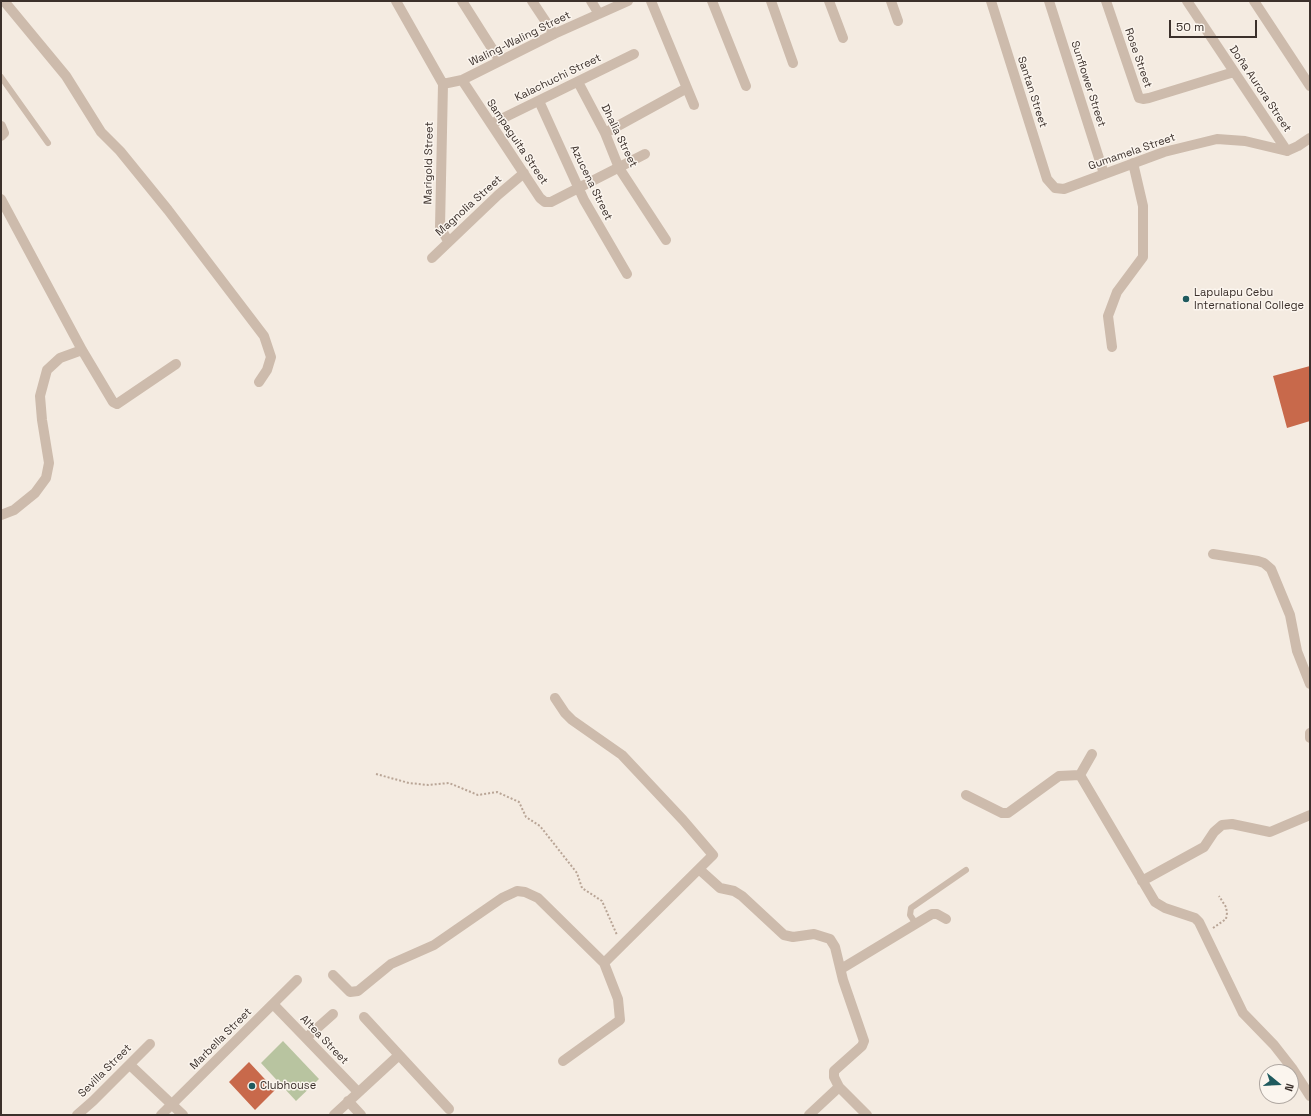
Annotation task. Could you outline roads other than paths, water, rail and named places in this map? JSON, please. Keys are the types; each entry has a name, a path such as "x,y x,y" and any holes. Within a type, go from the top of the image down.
{"street":[{"path":"4,1 66,76 101,132 120,151 168,210 264,336 271,357 267,370 259,382"},
{"path":"396,1 443,84"},
{"path":"462,1 500,61"},
{"path":"532,1 554,34"},
{"path":"591,1 599,14"},
{"name":"Waling-Waling Street","path":"443,84 462,80 554,34 628,1"},
{"path":"651,1 694,105"},
{"path":"712,1 746,86"},
{"path":"771,1 793,63"},
{"path":"829,1 843,38"},
{"name":"Santan Street","path":"991,1 1047,179 1054,188"},
{"name":"Sunflower Street","path":"1049,1 1104,174"},
{"name":"Rose Street","path":"1106,1 1139,98 1149,98 1234,72"},
{"name":"Doña Aurora Street","path":"1186,1 1287,151"},
{"path":"1254,1 1310,86"},
{"path":"893,2 898,21"},
{"name":"Kalachuchi Street","path":"491,124 634,54"},
{"name":"Sampaguita Street","path":"462,80 540,198 545,202 551,202 579,189 645,154"},
{"name":"Dhalia Street","path":"578,82 605,133 619,168 666,240"},
{"name":"Marigold Street","path":"443,84 440,227 448,241"},
{"path":"605,133 687,88"},
{"name":"Azucena Street","path":"539,101 579,189 627,274"},
{"path":"1,126 4,133 1,136"},
{"path":"1287,151 1310,138"},
{"name":"Gumamela Street","path":"1054,188 1064,189 1164,152 1216,139 1245,141 1287,151"},
{"path":"1112,347 1108,316 1117,292 1143,257 1143,206 1133,163"},
{"name":"Magnolia Street","path":"432,258 448,241 524,173"},
{"path":"1,199 82,350 109,398 113,402 117,404 176,364"},
{"path":"1,515 14,510 35,493 46,478 49,462 42,420 40,396 47,370 60,358 82,350"},
{"path":"1212,554 1258,561 1264,563 1271,569 1290,615 1297,651 1310,684"},
{"path":"555,698 565,713 572,720 622,755 714,855 604,963"},
{"path":"1310,733 1310,738"},
{"path":"1080,775 1092,754"},
{"path":"966,795 1002,814 1008,813 1059,776 1080,775"},
{"path":"1080,775 1142,881 1160,906 1195,918 1206,934 1243,1013 1274,1045 1292,1068 1310,1096"},
{"path":"1142,881 1206,846 1209,838 1222,825 1232,824 1270,832 1310,815"},
{"path":"700,870 720,888 734,891 742,896 784,934 793,936 814,934 830,939 835,947 864,1041 862,1046 834,1070 834,1077 839,1087 867,1115"},
{"path":"333,975 350,992 358,991 391,964 434,945 502,898 517,891 525,892 538,898 604,963 618,999 620,1020 563,1061"},
{"path":"841,969 932,914 937,914 946,919"},
{"name":"Marbella Street","path":"161,1115 297,980"},
{"name":"Altea Street","path":"273,1004 358,1092"},
{"path":"306,1038 333,1014"},
{"path":"364,1017 449,1109"},
{"name":"Sevilla Street","path":"77,1115 94,1101 150,1044"},
{"path":"334,1115 399,1055"},
{"path":"130,1065 183,1115"},
{"path":"809,1115 839,1087"},
{"path":"348,1101 360,1115"}],"lane":[{"path":"1,77 48,143"},
{"path":"916,924 910,915 911,908 966,870"}],"place":[{"name":"Lapulapu Cebu International College","path":"1186,299"},
{"name":"Clubhouse","path":"252,1086"}]}
